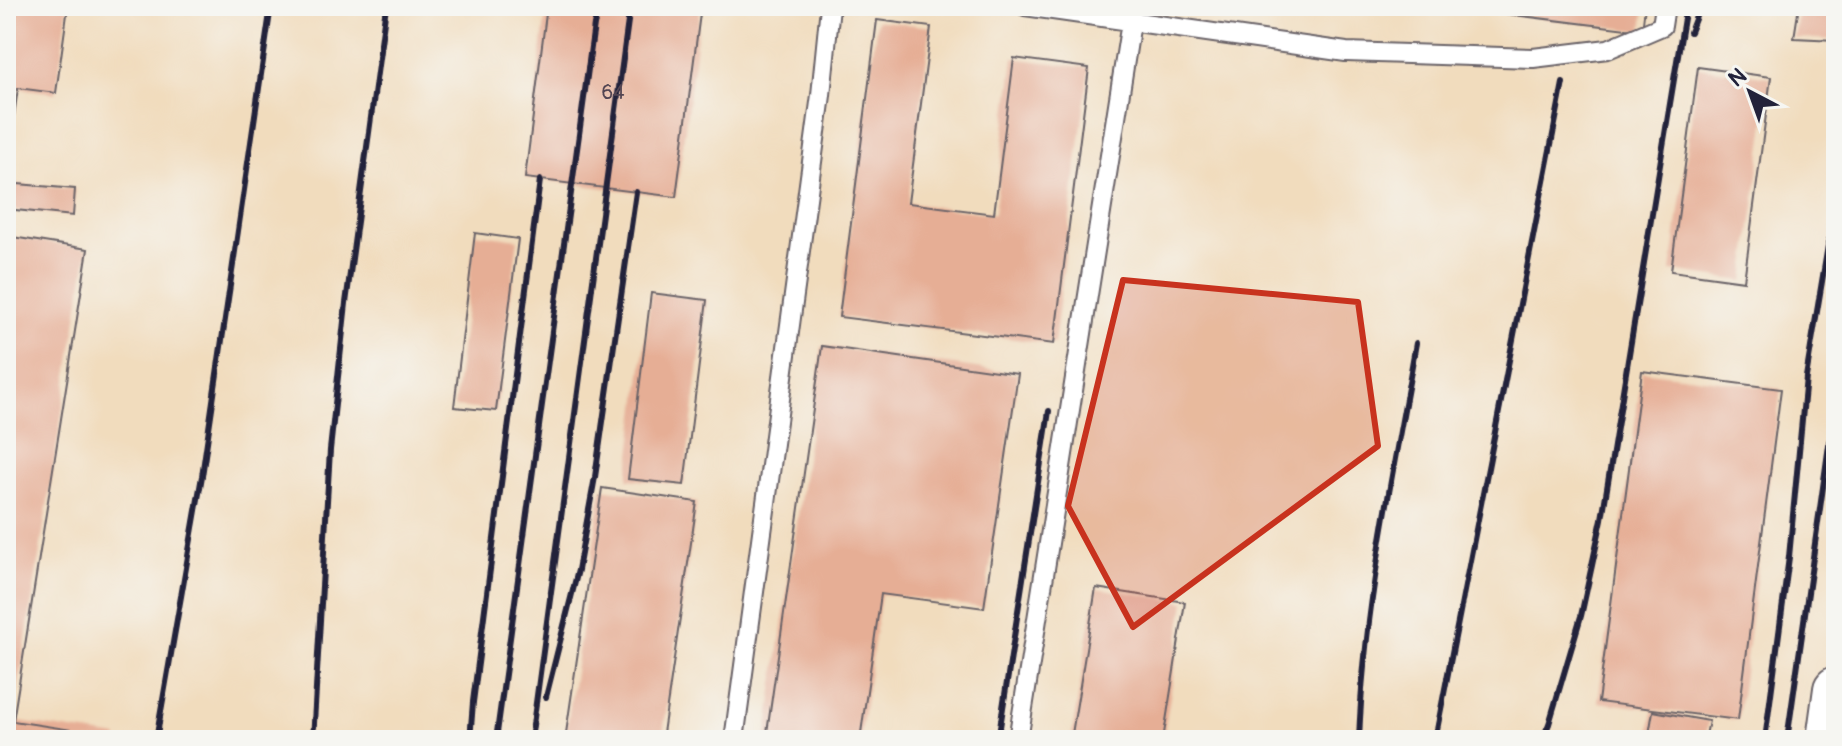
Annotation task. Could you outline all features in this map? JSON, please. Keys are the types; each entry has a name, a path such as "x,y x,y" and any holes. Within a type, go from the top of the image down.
{"street":[{"path":"1829,740 1836,689"}],"lane":[{"path":"734,740 821,95 830,6"},
{"path":"1025,6 1346,52 1533,58 1608,49 1662,26 1665,6"},
{"path":"1018,740 1131,22"}],"highlighted area":[{"path":"1123,280 1358,302 1378,446 1133,627 1068,506"}],"building":[{"path":"6,6 68,7 56,93 18,88 12,130 6,129"},
{"path":"547,6 701,6 676,197 525,178"},
{"path":"1459,6 1645,6 1642,31"},
{"path":"1799,6 1836,6 1836,40 1794,38"},
{"path":"877,20 931,27 908,203 994,214 1014,58 1089,68 1054,344 839,317"},
{"path":"1698,67 1771,77 1744,281 1671,271"},
{"path":"6,183 75,189 73,216 6,209"},
{"path":"475,233 518,239 496,411 454,407"},
{"path":"6,236 88,249 13,721 118,737 117,740 6,740"},
{"path":"651,293 707,300 684,485 628,479"},
{"path":"822,346 1018,374 984,608 881,594 860,740 766,740"},
{"path":"1642,371 1781,389 1738,720 1598,702"},
{"path":"602,488 697,502 662,740 565,740"},
{"path":"1096,588 1185,602 1163,740 1071,740"},
{"path":"1653,711 1709,721 1705,740 1648,740"}],"railway":[{"path":"156,740 202,476 271,6"},
{"path":"313,740 330,450 346,303 386,6"},
{"path":"496,740 599,6"},
{"path":"531,740 630,6"},
{"path":"1542,740 1581,616 1602,519 1686,6"},
{"path":"1690,32 1700,6"},
{"path":"1435,740 1563,83"},
{"path":"470,740 540,180"},
{"path":"546,697 578,570 595,477 636,192"},
{"path":"1765,740 1789,557 1806,377 1836,198"},
{"path":"1359,740 1373,590 1416,343"},
{"path":"1787,740 1836,396"},
{"path":"998,740 1049,411"}]}
